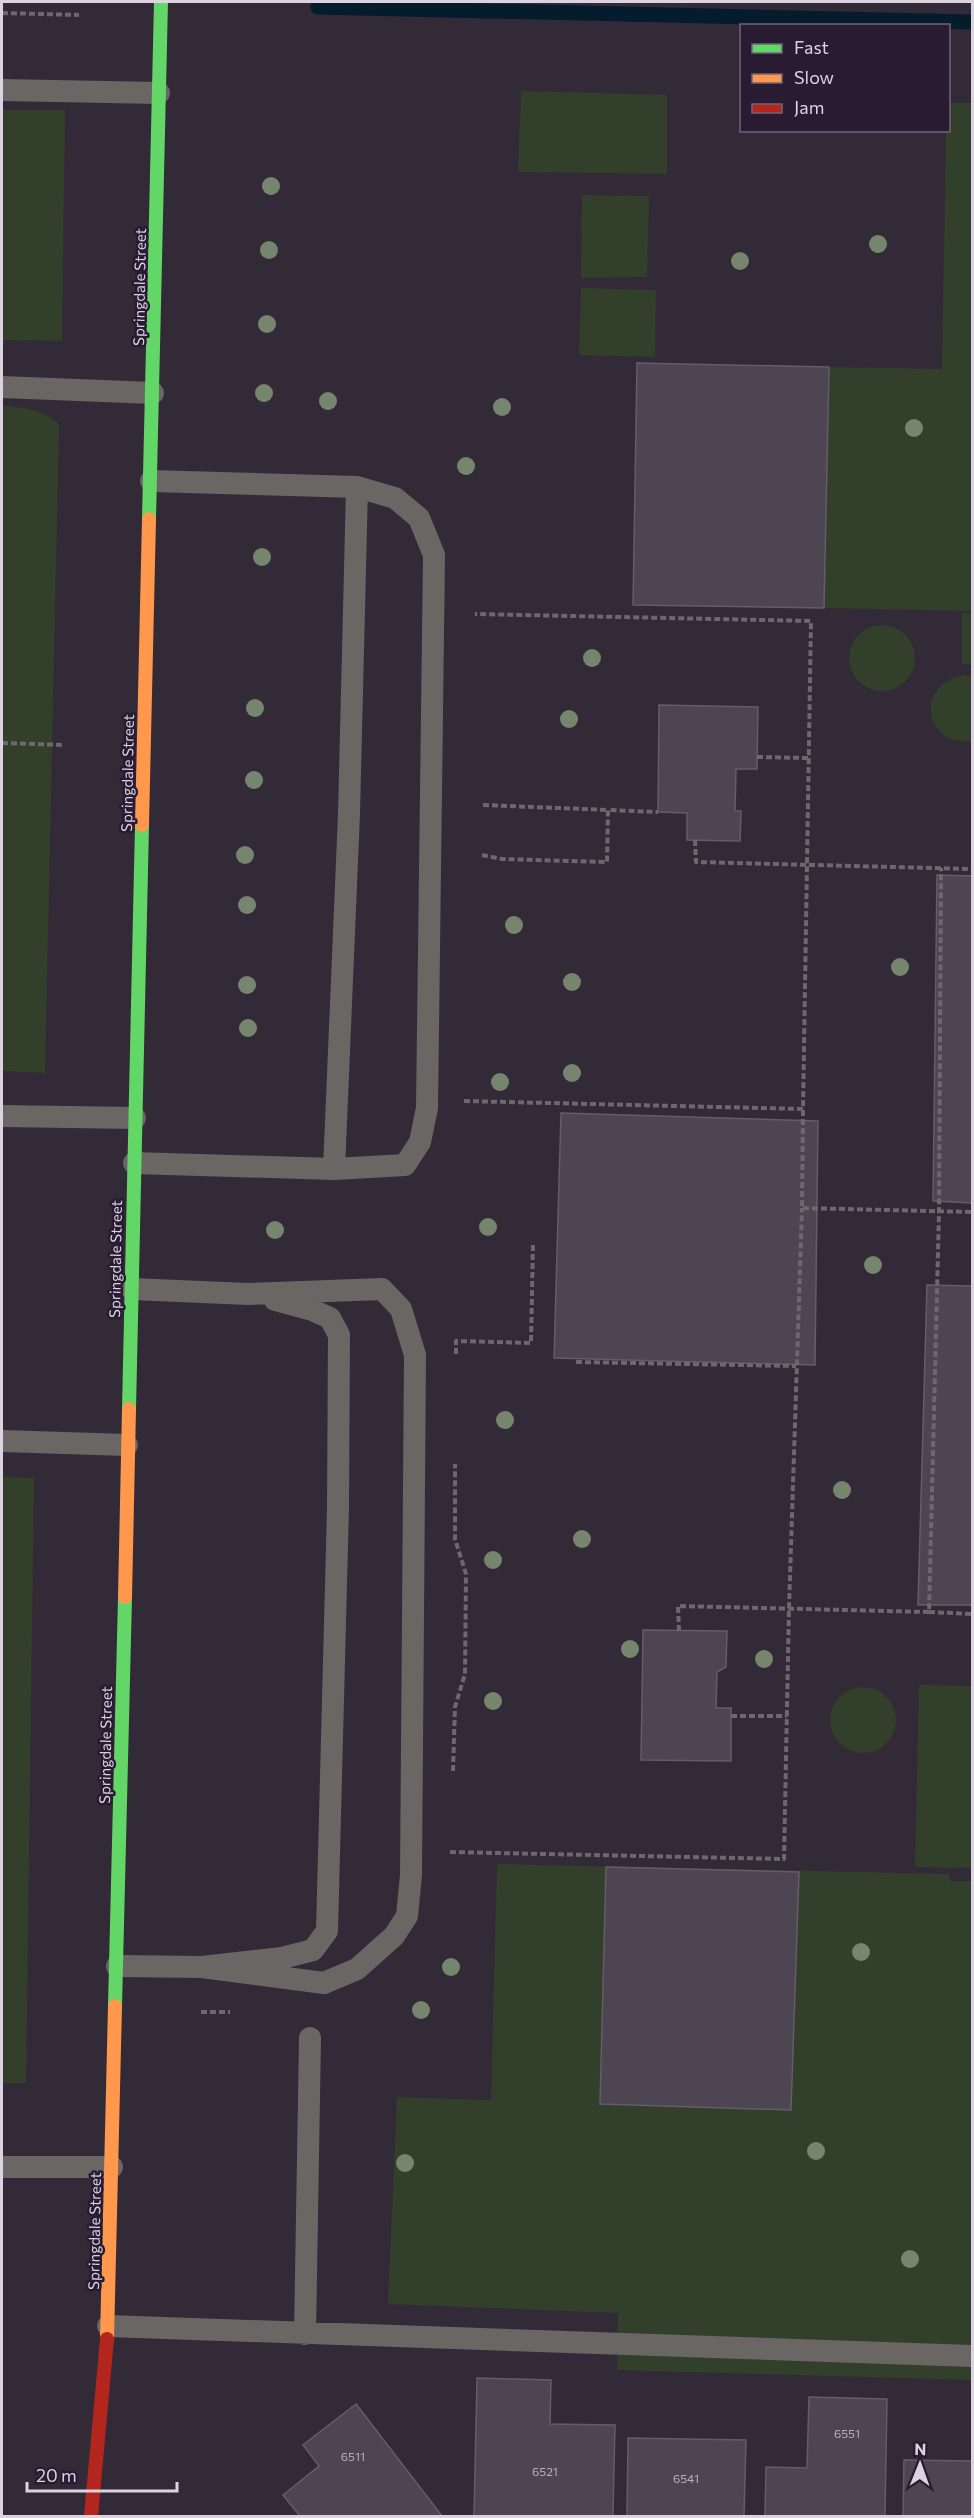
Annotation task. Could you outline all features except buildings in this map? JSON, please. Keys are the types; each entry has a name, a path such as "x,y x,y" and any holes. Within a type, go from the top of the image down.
{"street":[{"name":"Springdale Street","path":"91,2517 108,2326 161,2"}],"lane":[{"path":"2,90 159,93"},
{"path":"2,387 153,393"},
{"path":"134,1162 334,1168 405,1165 420,1142 427,1108 434,555 419,518 396,498 357,487 151,481"},
{"path":"334,1168 349,814 357,487"},
{"path":"2,1116 135,1118"},
{"path":"117,1966 202,1968 324,1983 357,1969 394,1936 407,1916 411,1875 415,1355 401,1309 382,1289 248,1293 132,1289"},
{"path":"202,1968 282,1958 313,1950 327,1930 338,1507 339,1335 330,1318 312,1310 248,1293"},
{"path":"2,1441 128,1445"},
{"path":"305,2334 310,2038"},
{"path":"2,2167 112,2167"},
{"path":"108,2326 972,2356"}],"path":[{"path":"2,13 80,15"},
{"path":"450,1852 784,1859 789,1608 802,1208 811,621 475,614"},
{"path":"2,743 65,745"},
{"path":"757,758 808,758"},
{"path":"483,805 658,812"},
{"path":"482,855 502,860 607,862 608,810"},
{"path":"695,840 696,862 972,868"},
{"path":"929,1612 939,1212 941,868"},
{"path":"461,1101 803,1109"},
{"path":"802,1208 972,1212"},
{"path":"576,1362 796,1366"},
{"path":"679,1630 678,1606 972,1614"},
{"path":"731,1716 787,1716"}],"green space":[{"path":"521,91 667,95 667,174 518,172"},
{"path":"950,103 972,103 972,611 824,608 829,367 942,369 946,132 950,132"},
{"path":"2,110 65,110 62,341 2,340"},
{"path":"582,195 649,196 647,277 581,278"},
{"path":"581,288 656,290 655,357 579,355"},
{"path":"2,406 32,410 46,415 59,424 45,1073 2,1071"},
{"path":"962,613 972,613 972,665 962,664"},
{"path":"876,625 888,625 906,634 913,645 915,658 913,671 906,682 895,689 876,691 863,686 854,677 849,664 849,652 854,639 863,630"},
{"path":"964,675 972,676 972,741 956,741 944,735 936,726 931,714 932,702 937,691 948,681"},
{"path":"2,1477 34,1478 26,2083 2,2083"},
{"path":"919,1685 972,1686 972,1868 915,1867"},
{"path":"856,1687 870,1687 882,1692 891,1701 896,1720 894,1733 887,1744 870,1753 856,1753 844,1748 835,1739 830,1727 830,1713 835,1701 844,1692"},
{"path":"497,1864 949,1874 950,1881 972,1881 972,2380 617,2370 618,2313 388,2304 397,2097 491,2100"}],"waterway":[{"path":"318,7 972,22"}],"traffic: fast":[{"path":"149,519 161,2"},
{"path":"129,1409 142,825"},
{"path":"115,2006 125,1597"}],"traffic: slow":[{"path":"142,825 149,519"},
{"path":"125,1597 129,1409"},
{"path":"107,2339 115,2006"}],"traffic: jam":[{"path":"91,2516 107,2339"}]}
